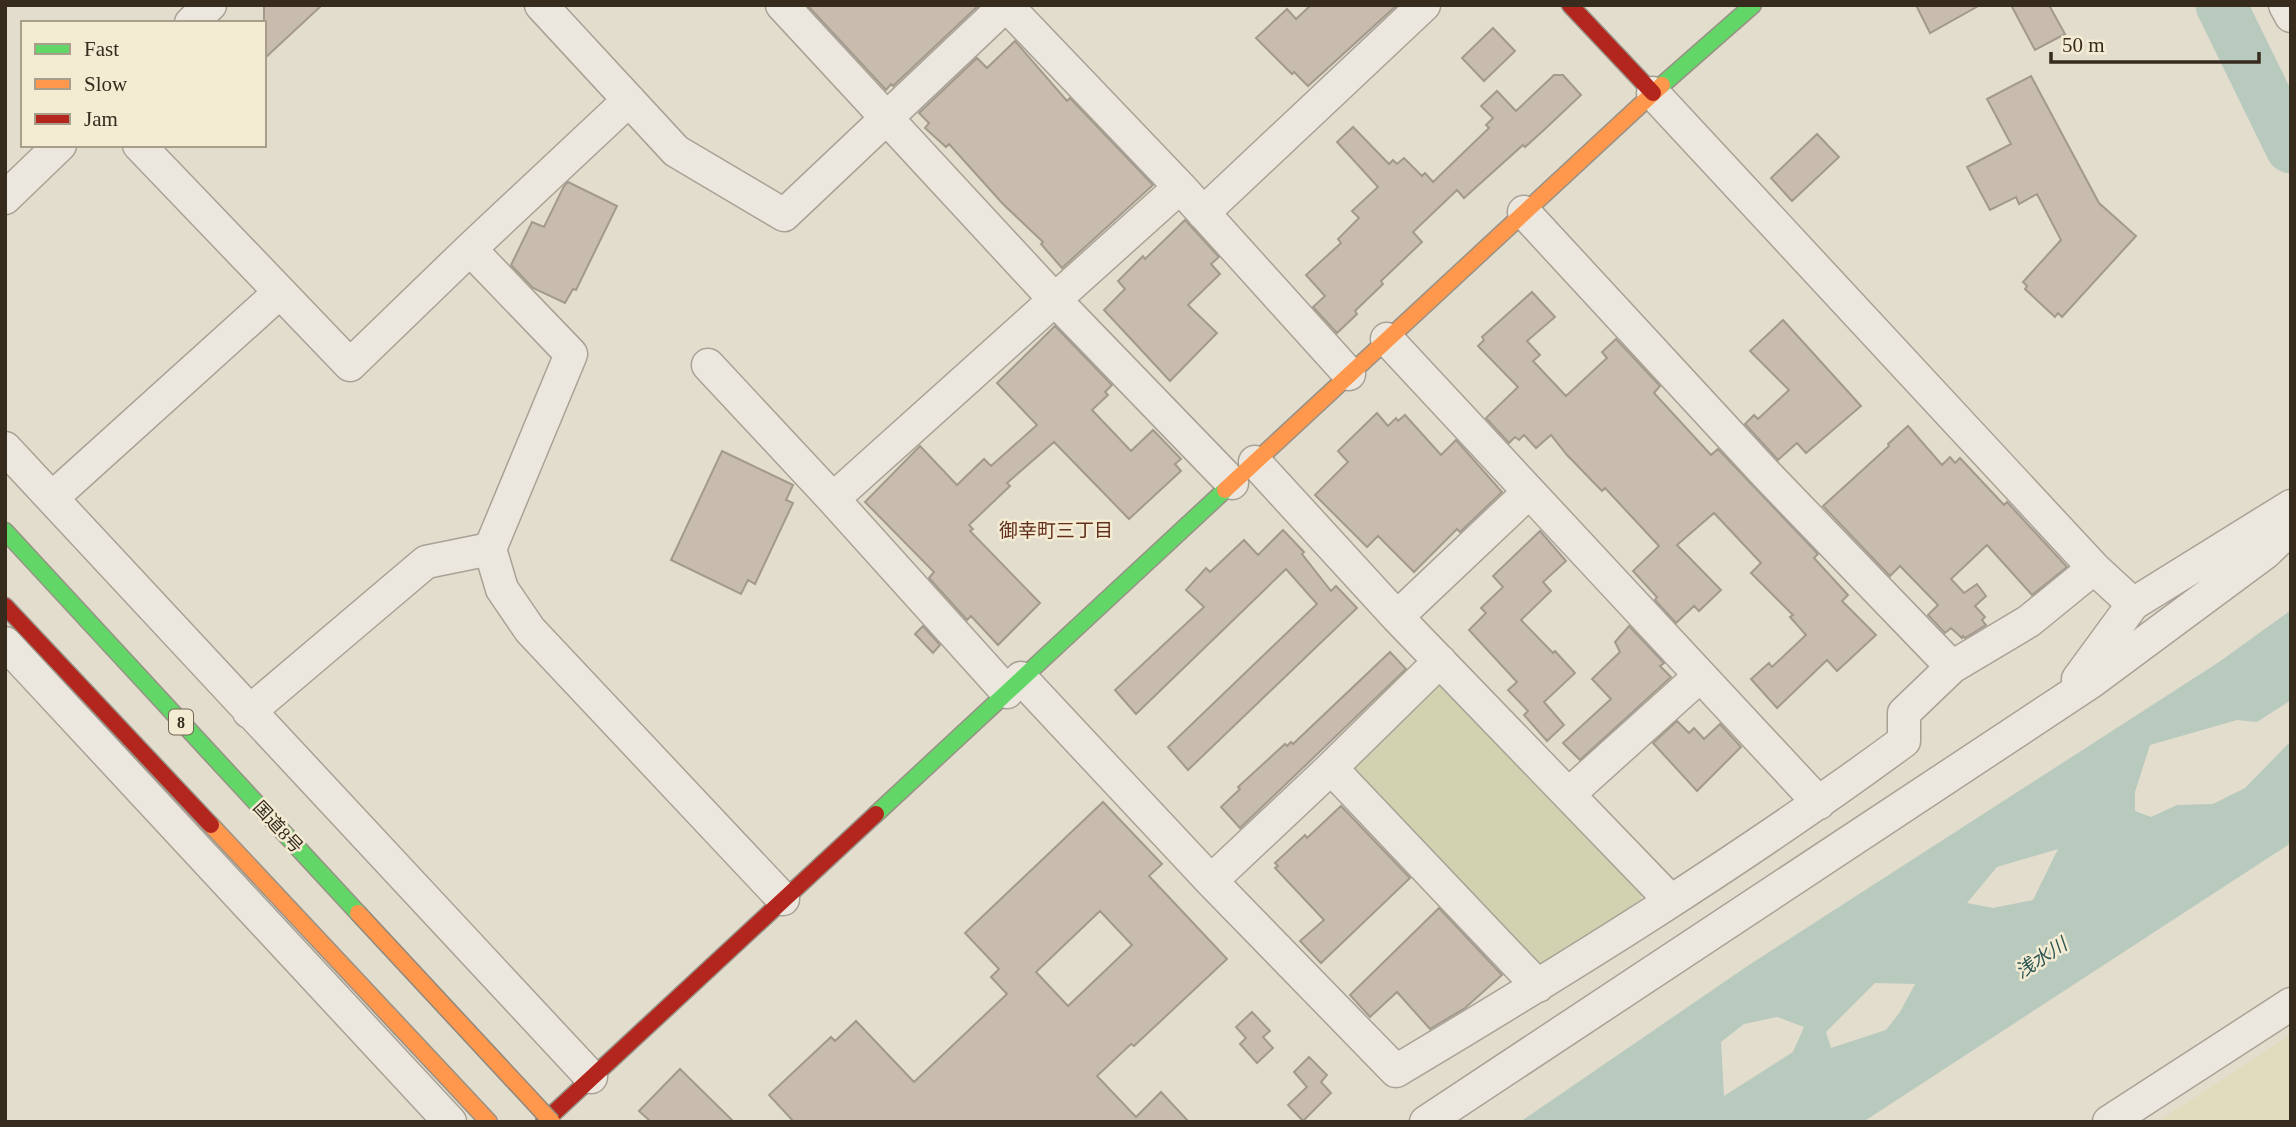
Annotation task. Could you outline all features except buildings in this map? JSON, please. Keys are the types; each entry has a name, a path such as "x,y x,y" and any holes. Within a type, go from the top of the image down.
{"main road":[{"path":"1570,5 1653,93"},
{"path":"544,1122 1524,212 1753,5"},
{"name":"国道8号","path":"5,531 552,1122"},
{"path":"5,606 489,1122"}],"street":[{"path":"193,21 210,5"},
{"path":"541,5 676,151 784,215 1006,5 1180,187 1349,374"},
{"path":"782,5 1056,301 1232,483"},
{"path":"1203,213 1424,5"},
{"path":"2285,5 2291,16"},
{"path":"1653,93 2094,568 2133,604"},
{"path":"141,147 350,365 629,100"},
{"path":"5,198 58,147"},
{"path":"834,499 1180,187"},
{"path":"1524,212 1767,475 1952,667"},
{"path":"470,249 571,354 489,550 502,589 530,630 783,899"},
{"path":"52,498 279,293"},
{"path":"1387,339 1819,803"},
{"path":"708,365 1014,685 1396,1070 1538,986 1819,803 1904,741 1904,713 1952,667 2029,621 2094,568"},
{"path":"5,448 591,1077"},
{"path":"1255,462 1398,617 1671,901"},
{"path":"1398,617 1530,492"},
{"path":"2063,700 2133,604 2291,506"},
{"path":"1426,1122 2063,700 2265,553 2291,528"},
{"path":"249,712 426,562 489,550"},
{"path":"5,643 450,1122"},
{"path":"1210,881 1440,661"},
{"path":"1569,794 1700,676"},
{"path":"1331,768 1538,986"},
{"path":"2109,1122 2291,1004"}],"shaded area":[{"path":"2291,1034 2291,1122 2157,1122"}],"green space":[{"path":"1440,672 1641,883 1641,902 1536,971 1342,767"}],"water":[{"name":"浅水川","path":"2291,610 2291,700 2257,722 2237,720 2150,745 2135,792 2135,811 2151,817 2177,805 2213,804 2245,788 2291,741 2291,843 1863,1122 1520,1122 1746,967 2219,662","holes":["2058,849 2033,900 1993,908 1967,903 1997,867","1875,983 1915,984 1900,1012 1886,1030 1831,1048 1826,1032","1777,1017 1804,1027 1793,1052 1724,1096 1721,1042 1744,1024"]}],"waterway":[{"path":"2221,5 2291,148"}],"traffic: fast":[{"path":"1662,85 1753,5"},
{"path":"876,814 1225,490"},
{"path":"5,531 358,913"}],"traffic: slow":[{"path":"1225,490 1662,85"},
{"path":"211,825 489,1122"},
{"path":"358,913 552,1122"}],"traffic: jam":[{"path":"1570,5 1653,93"},
{"path":"5,606 211,825"},
{"path":"544,1122 876,814"}],"district":[{"name":"御幸町三丁目","path":"1056,530"}]}
